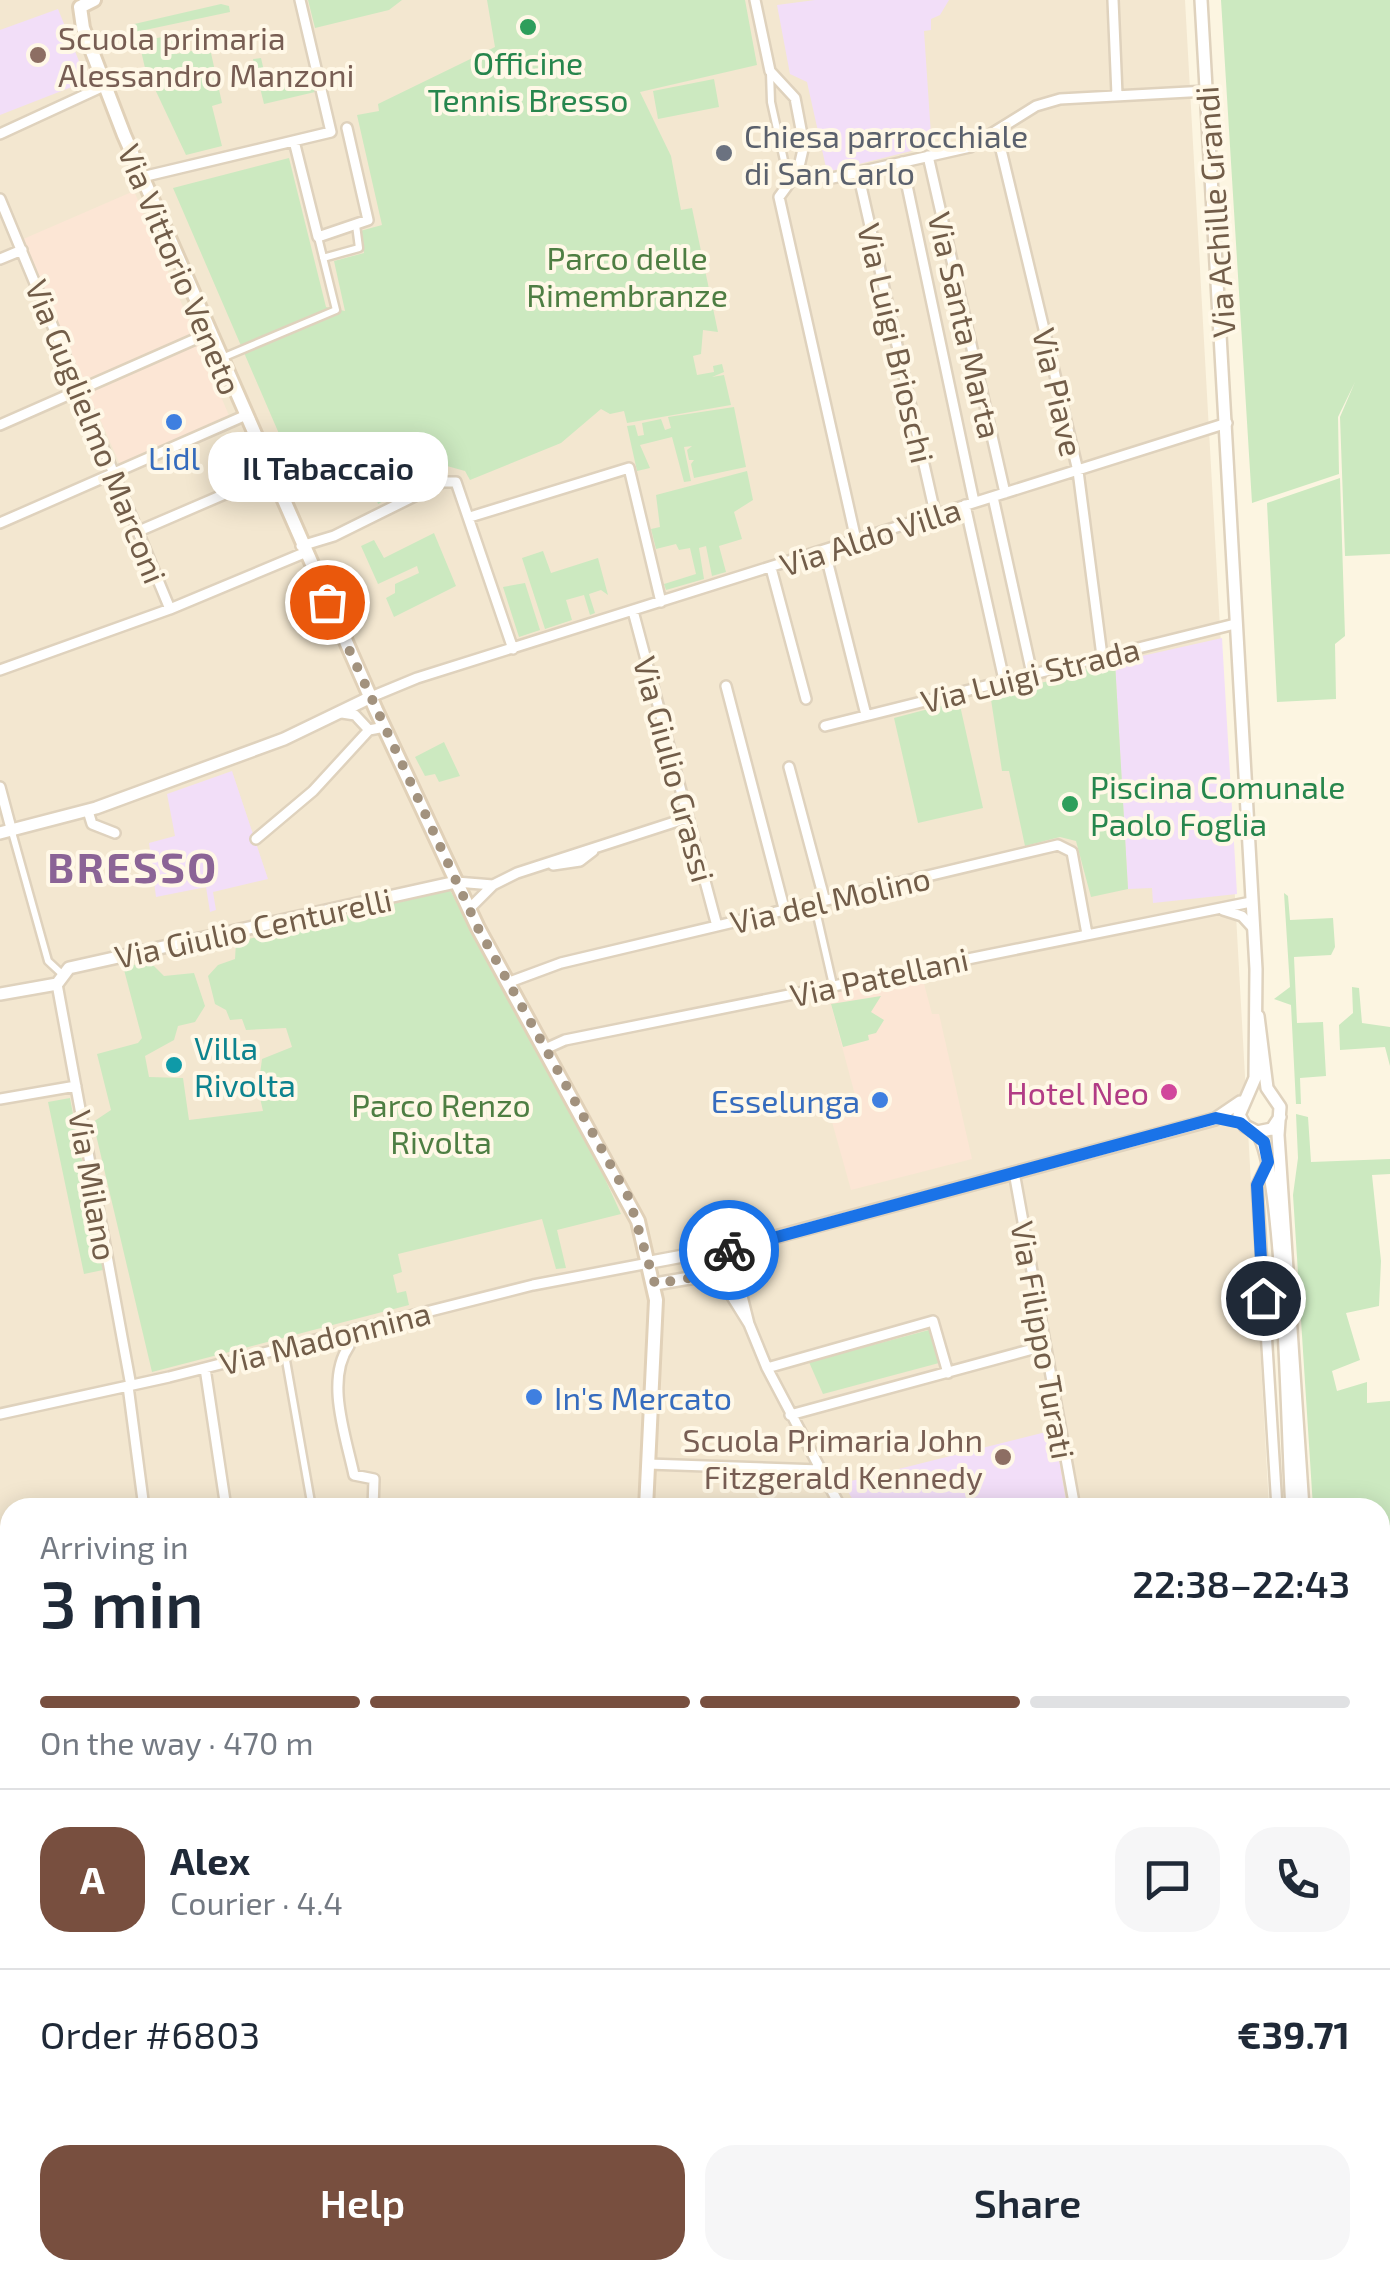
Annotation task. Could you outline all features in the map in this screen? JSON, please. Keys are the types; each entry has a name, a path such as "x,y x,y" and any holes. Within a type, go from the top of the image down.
{"main road":[{"name":"Via Vittorio Veneto","path":"82,2 104,86 303,550 469,910 629,1198 655,1284 646,1498"}],"street":[{"path":"142,176 332,132 300,0"},
{"path":"755,0 785,165 816,180 970,147 1036,106 1060,99 1207,91"},
{"path":"1113,0 1117,95"},
{"name":"Via Achille Grandi","path":"1201,0 1256,1012"},
{"path":"770,71 795,98 804,145 798,172 778,197 856,540"},
{"path":"0,134 104,86"},
{"path":"318,238 368,220 347,128"},
{"name":"Via Piave","path":"998,132 1078,471 1102,656"},
{"path":"220,359 336,310 294,141"},
{"name":"Via Santa Marta","path":"928,156 1005,494"},
{"path":"902,162 1004,680"},
{"name":"Via Luigi Brioschi","path":"858,173 935,513"},
{"name":"Via Guglielmo Marconi","path":"0,198 170,609"},
{"path":"323,258 359,248 356,224"},
{"path":"0,259 22,250"},
{"path":"0,425 209,333"},
{"path":"0,524 244,416"},
{"name":"Via Aldo Villa","path":"371,697 935,513 1227,424"},
{"path":"470,517 628,468 661,602"},
{"path":"139,530 269,475"},
{"path":"0,670 170,609 451,480 460,486 512,649"},
{"path":"993,497 1032,674"},
{"path":"825,552 866,715"},
{"path":"771,568 806,700"},
{"name":"Via Giulio Grassi","path":"634,611 717,926"},
{"name":"Via Luigi Strada","path":"825,726 1236,624"},
{"path":"726,686 784,908"},
{"path":"6,832 88,811 284,739 371,697"},
{"path":"342,713 360,719 368,730"},
{"path":"256,839 312,791 368,730 384,727"},
{"path":"789,767 819,900 833,986"},
{"path":"0,786 6,832 48,960 60,980"},
{"path":"88,811 92,824 116,833"},
{"path":"456,882 493,885 548,865 580,861 595,849 687,818"},
{"name":"Via del Molino","path":"508,983 561,964 784,908 1058,845 1072,852 1087,934"},
{"name":"Via Giulio Centurelli","path":"0,994 60,980 78,966 456,882"},
{"path":"469,910 493,885"},
{"name":"Via Patellani","path":"545,1049 566,1040 1251,902"},
{"path":"1216,908 1232,911 1253,928"},
{"name":"Via Milano","path":"60,980 130,1386 143,1498"},
{"path":"1256,1012 1271,1094 1280,1107 1302,1498"},
{"path":"1256,1012 1255,1078 1239,1115 1268,1162 1291,1498"},
{"path":"0,1099 76,1086"},
{"path":"655,1284 707,1275 722,1256 738,1246 1216,1118 1259,1091 1271,1094"},
{"path":"1216,1118 1251,1129 1272,1128 1280,1117"},
{"path":"1268,1162 1257,1185 1276,1498"},
{"name":"Via Filippo Turati","path":"1014,1172 1073,1498"},
{"path":"651,1262 699,1253 722,1256 734,1264 749,1324 766,1368 836,1498"},
{"path":"722,1256 721,1279 749,1324"},
{"name":"Via Madonnina","path":"0,1414 205,1368 533,1285 651,1262"},
{"path":"766,1368 933,1321 948,1373"},
{"path":"345,1334 349,1346 340,1360 338,1402 354,1474 374,1479 373,1498"},
{"path":"790,1415 1044,1346"},
{"path":"284,1348 310,1498"},
{"path":"205,1368 224,1498"},
{"path":"648,1464 820,1470"}],"shaded area":[{"path":"0,0 1185,0 1268,1498 0,1498"},
{"path":"815,0 949,0 940,15 931,19 931,30 924,31 931,135 922,135 923,148 827,172 807,82 790,74 777,5"},
{"name":"Scuola primaria Alessandro Manzoni","path":"58,9 87,81 0,115 0,30"},
{"path":"134,191 230,418 121,467 21,240"},
{"path":"1222,638 1237,894 1153,903 1152,888 1128,889 1115,662"},
{"path":"232,771 268,879 213,892 216,910 210,912 206,887 156,897 149,843 175,836 167,794"},
{"path":"922,976 932,1014 939,1014 972,1159 851,1190 827,1104 855,1095 828,994"},
{"name":"Scuola Primaria John Fitzgerald Kennedy","path":"1054,1430 1065,1498 852,1498 843,1483"}],"green space":[{"path":"308,0 402,0 389,10 315,28"},
{"name":"Parco delle Rimembranze","path":"487,0 745,0 757,65 640,92 671,156 681,210 692,208 718,332 703,330 701,354 693,356 697,375 714,372 713,366 722,364 724,372 712,377 724,375 731,405 627,423 624,411 610,414 601,409 561,443 470,480 465,471 447,466 378,504 366,468 305,494 173,188 289,158 326,307 345,311 334,261 364,253 360,231 382,225 357,115 379,111 378,104 495,47"},
{"path":"1221,0 1390,0 1390,554 1345,556 1340,417 1355,382 1338,417 1339,474 1252,503"},
{"path":"221,4 229,6 230,12 131,33 130,25"},
{"path":"197,28 203,54 211,53 222,103 212,106 222,146 186,155 145,68 139,42 171,35 176,54 197,50 193,30"},
{"path":"261,58 264,71 273,69 277,85 311,74 315,92 264,104 253,59"},
{"path":"714,79 719,107 658,119 653,91"},
{"path":"734,407 746,467 694,478 694,460 689,460 687,450 692,446 684,447 691,481 684,482 672,437 640,445 650,468 637,471 627,426 635,425 638,436 644,435 642,423 661,419 665,430 671,428 668,417"},
{"path":"747,471 753,500 734,512 742,539 719,546 726,572 712,576 706,546 699,548 704,579 666,590 664,584 696,574 690,548 679,550 676,544 656,549 651,529 660,527 656,495"},
{"path":"1340,478 1345,636 1335,644 1336,699 1277,702 1267,503"},
{"path":"434,533 456,586 394,617 386,598 395,593 395,584 419,573 417,566 378,584 361,546 374,540 384,558"},
{"path":"543,551 551,573 598,558 608,595 601,590 589,594 595,613 590,615 584,595 566,600 572,620 545,629 522,558"},
{"path":"525,583 540,630 519,637 503,587"},
{"name":"Piscina Comunale Paolo Foglia","path":"1115,662 1128,889 1091,897 1076,841 1060,837 1025,846 1009,771 1002,771 990,693 1084,674 1084,669"},
{"path":"959,701 983,808 918,823 894,718"},
{"path":"444,742 460,776 439,782 435,774 425,776 415,757"},
{"name":"Parco Renzo Rivolta","path":"450,890 596,1159 621,1214 557,1230 566,1268 556,1269 542,1219 398,1254 402,1272 393,1275 397,1293 406,1291 409,1305 152,1372 93,1122 111,1110 97,1054 138,1043 142,1038 123,966 151,963 164,976 194,973 205,1006 195,1022 178,1026 174,1040 145,1056 149,1077 183,1078 189,1120 263,1111 258,1089 262,1059 292,1047 286,1028 246,1030 242,1019 230,1020 226,1010 215,1004 208,976 218,965 235,959 236,942"},
{"path":"1284,893 1288,896 1290,920 1333,918 1335,947 1331,955 1294,957 1297,1023 1323,1022 1326,1076 1300,1078 1301,1104 1296,1104 1291,1005 1274,999 1290,987"},
{"path":"1352,987 1359,988 1362,1023 1390,1027 1390,1066 1385,1047 1340,1050 1339,1025 1353,1013"},
{"path":"881,996 871,1012 884,1020 876,1033 868,1035 869,1040 843,1047 831,1004"},
{"path":"70,1098 103,1270 84,1274 48,1102"},
{"path":"1296,1114 1308,1117 1311,1162 1390,1159 1390,1174 1372,1175 1381,1261 1379,1306 1346,1313 1360,1360 1332,1371 1337,1391 1367,1382 1367,1403 1390,1401 1390,1498 1312,1498 1293,1195 1298,1158"},
{"path":"929,1330 939,1363 823,1394 809,1362"}],"way so far":[{"path":"327,602 478,928 629,1198 655,1284 707,1275 729,1250"}],"place":[{"name":"Officine Tennis Bresso","path":"528,27"},
{"name":"Scuola primaria Alessandro Manzoni","path":"38,55"},
{"name":"Chiesa parrocchiale di San Carlo","path":"724,153"},
{"name":"Lidl","path":"174,422"},
{"name":"Il Tabaccaio","path":"327,602"},
{"name":"Piscina Comunale Paolo Foglia","path":"1070,804"},
{"name":"Villa Rivolta","path":"174,1065"},
{"name":"Hotel Neo","path":"1169,1092"},
{"name":"Esselunga","path":"880,1100"},
{"name":"In's Mercato","path":"534,1397"},
{"name":"Scuola Primaria John Fitzgerald Kennedy","path":"1003,1457"}],"district":[{"name":"BRESSO","path":"133,866"}],"route":[{"path":"729,1250 1216,1118 1240,1123 1257,1132 1264,1142 1268,1162 1257,1185 1263,1298"}]}
